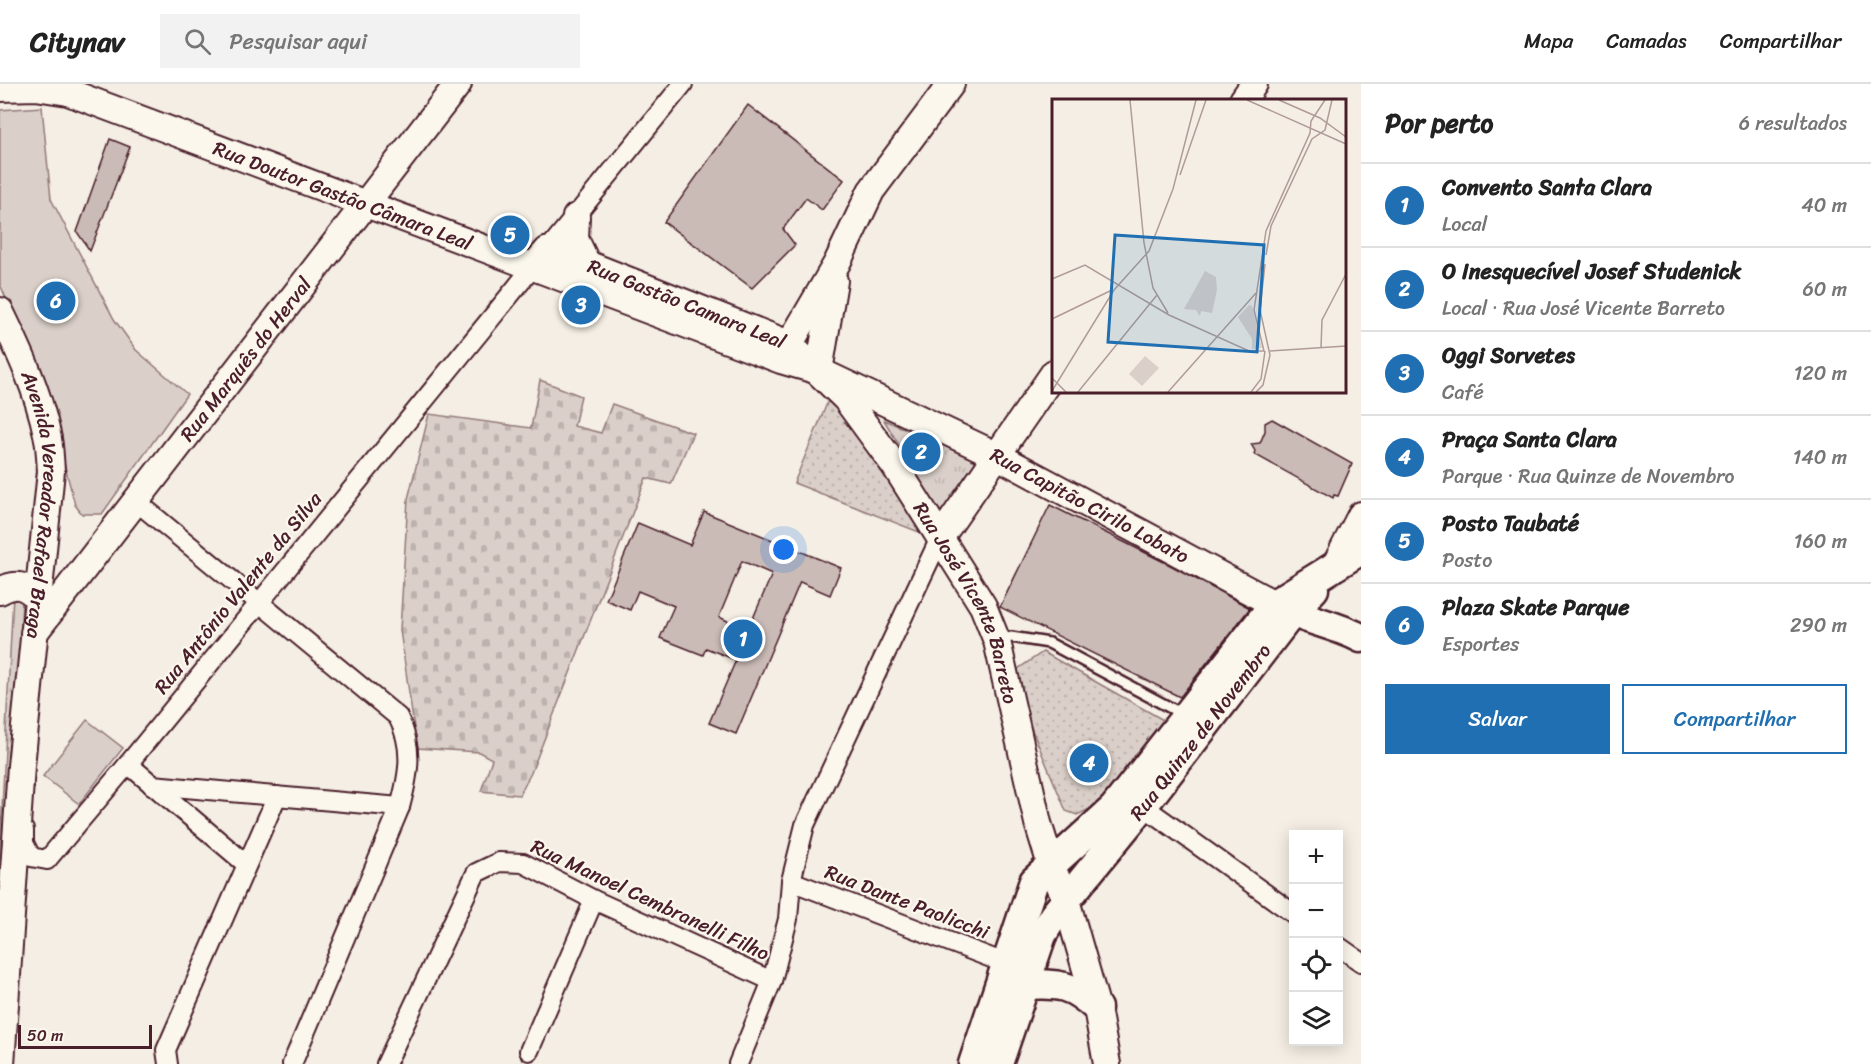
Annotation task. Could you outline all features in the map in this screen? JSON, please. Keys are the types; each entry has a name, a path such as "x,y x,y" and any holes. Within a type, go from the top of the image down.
{"main road":[{"name":"Rua Marquês do Herval","path":"34,633 458,84"},
{"path":"785,352 837,263 872,191 951,84"},
{"path":"1244,99 1254,84"},
{"name":"Rua Doutor Gastão Câmara Leal","path":"0,88 63,88 367,204 540,259 785,352"},
{"path":"576,217 575,239 587,264"},
{"name":"Rua Gastão Camara Leal","path":"540,259 587,264 785,352 819,371"},
{"path":"819,371 837,263"},
{"name":"Avenida Vereador Rafael Braga","path":"0,311 21,354 48,435 51,471 21,766 1,1064"},
{"name":"Rua Capitão Cirilo Lobato","path":"819,371 996,455 1283,609 1333,625 1361,638"},
{"name":"Rua José Vicente Barreto","path":"819,371 846,399 895,466 983,606 997,641 1038,823 1051,865 1066,900 1097,1008 1107,1064"},
{"path":"940,538 1052,374"},
{"name":"Rua Quinze de Novembro","path":"1016,974 1034,881 1114,808 1186,716 1283,609 1336,564 1361,516"},
{"path":"1336,564 1361,550"},
{"path":"0,591 8,586 20,585 29,589 37,597"},
{"name":"Rua Quinze de Novembro","path":"1016,974 1054,915 1143,806 1283,609"},
{"path":"1016,974 1069,988 1082,995 1097,1008"},
{"path":"973,1064 1016,974"},
{"path":"998,1064 1016,974"}],"street":[{"name":"Rua Antônio Valente da Silva","path":"21,766 24,843 31,857 47,860 576,217 682,84"},
{"path":"136,502 398,717 408,741 407,780 400,807 292,1064"},
{"path":"738,1064 772,981 788,919 791,881 805,825 940,538"},
{"path":"128,764 246,864"},
{"path":"152,784 400,807"},
{"path":"168,1064 166,1050 277,796"},
{"path":"1143,806 1289,911"},
{"name":"Rua Manoel Cembranelli Filho","path":"386,1064 476,873 499,862 523,863 594,900 772,981"},
{"name":"Rua Dante Paolicchi","path":"791,881 1016,974"},
{"path":"529,1051 594,900"},
{"path":"1343,949 1361,962"}],"lane":[{"path":"997,641 1011,637 1049,643 1186,716"}],"green space":[{"path":"42,107 51,199 114,319 136,350 187,394 102,514 82,514 75,505 46,393 0,284 0,110"},
{"path":"540,380 581,396 574,426 601,433 612,404 693,433 671,484 646,478 531,773 519,795 481,791 492,759 479,752 417,748 400,630 408,499 429,414 531,428"},
{"path":"830,396 924,534 794,483"},
{"path":"884,420 977,459 944,520"},
{"path":"13,596 22,598 15,773 0,932 0,846"},
{"path":"1043,652 1165,721 1098,805 1077,815 1066,811 1009,675"},
{"path":"87,720 123,748 79,804 43,776"}],"building":[{"path":"748,105 844,180 822,210 806,198 783,229 795,245 752,288 664,222"},
{"path":"110,139 130,147 90,251 77,232"},
{"path":"1272,419 1352,464 1338,496 1334,495 1333,498 1254,454 1255,451 1251,444 1260,443 1265,431 1265,423"},
{"path":"1050,505 1250,608 1180,697 1000,607"},
{"path":"704,512 841,568 830,595 800,582 736,734 709,723 736,660 706,648 703,655 660,638 674,606 638,591 630,610 606,600 638,523 690,545","holes":["742,561 772,574 748,630 719,617"]}],"place":[{"name":"Posto Taubaté","path":"510,235"},
{"name":"Plaza Skate Parque","path":"56,301"},
{"name":"Oggi Sorvetes","path":"581,305"},
{"name":"O Inesquecível Josef Studenick","path":"921,452"},
{"name":"Convento Santa Clara","path":"743,639"},
{"name":"Praça Santa Clara","path":"1089,763"}]}
